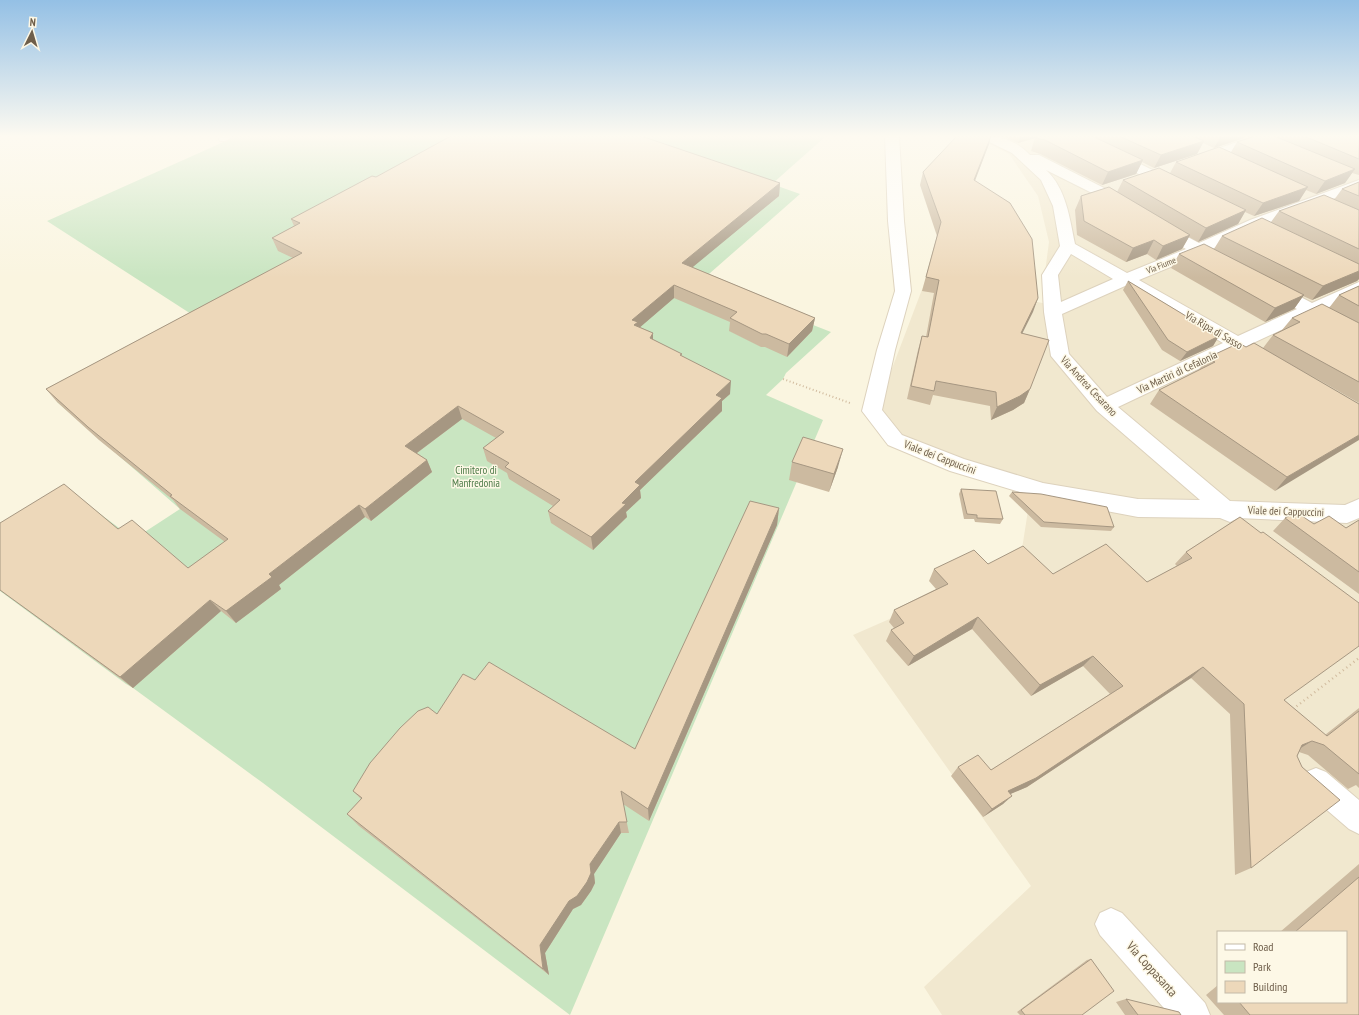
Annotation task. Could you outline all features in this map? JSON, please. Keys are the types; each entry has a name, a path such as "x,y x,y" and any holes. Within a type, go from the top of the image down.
{"street":[{"path":"872,411 886,350 903,291 896,221 894,183"},
{"path":"1052,183 1072,202"},
{"path":"1095,183 1108,190 1142,217 1197,250 1231,267"},
{"path":"1170,183 1186,191"},
{"name":"Via Fiume","path":"1053,312 1197,250 1248,220 1317,201 1358,183"},
{"path":"1072,202 1108,190"},
{"path":"1296,192 1331,208"},
{"path":"1068,246 1072,202"},
{"path":"1248,220 1276,234"},
{"name":"Via Ripa di Sasso","path":"1068,246 1278,367"},
{"name":"Via Andrea Cesarano","path":"1068,246 1050,275 1053,312 1060,356 1104,406 1225,508"},
{"path":"1258,281 1359,334"},
{"name":"Via Martiri di Cefalonia","path":"1104,406 1359,287"},
{"name":"Viale dei Cappuccini","path":"872,411 895,440 957,465 1043,491 1138,508 1225,508 1355,515"},
{"name":"Viale dei Cappuccini","path":"1225,508 1257,533"},
{"path":"1298,766 1359,819"},
{"name":"Via Coppasanta","path":"1111,924 1193,1015"}],"path":[{"path":"783,379 872,411"},
{"path":"1293,709 1359,658"}],"shaded area":[{"path":"1029,183 1359,183 1359,1015 942,1015 924,987 1031,886 853,635 1020,562 1031,491 885,440 877,408 926,279 1047,304 1045,272 1049,242 1038,196"}],"green space":[{"name":"Cimitero di Manfredonia","path":"131,183 773,183 800,194 701,281 831,332 786,373 783,379 766,395 823,420 570,1015 263,783 0,591 0,543 76,496 134,539 180,509 57,402 202,321 47,221"}],"building":[{"path":"358,183 780,183 682,263 815,318 789,344 766,334 762,334 730,318 737,312 674,285 632,320 638,322 634,325 653,333 650,338 731,381 716,395 722,398 635,482 640,485 622,503 626,504 591,537 548,511 560,500 505,467 509,463 483,448 504,432 458,406 405,446 427,460 365,509 359,505 269,574 272,577 226,611 210,600 120,677 0,590 0,523 64,484 118,529 132,520 188,568 228,539 170,496 172,495 88,427 46,389 302,253 272,238 300,223 291,219"},
{"path":"927,183 979,183 1010,203 1032,239 1038,298 1021,333 1049,340 1030,389 1020,396 997,407 996,392 936,381 934,391 911,386 922,336 928,337 939,280 926,277 941,222"},
{"path":"1129,183 1191,183 1246,210 1206,228"},
{"path":"1221,183 1300,183 1308,187 1263,203"},
{"path":"1359,183 1359,196 1342,189"},
{"path":"1109,187 1190,235 1163,246 1154,240 1133,248 1084,221 1081,196"},
{"path":"1324,195 1359,210 1359,249 1279,211"},
{"path":"1262,218 1359,264 1359,271 1323,286 1222,236"},
{"path":"1204,244 1304,295 1275,308 1179,254"},
{"path":"1128,281 1219,336 1187,352 1168,340"},
{"path":"1359,286 1359,306 1339,295"},
{"path":"1322,304 1359,323 1359,382 1273,335 1300,322 1292,318"},
{"path":"1239,343 1246,347 1254,343 1359,404 1359,435 1287,477 1159,390 1215,362 1207,358"},
{"path":"803,437 843,449 834,474 792,462"},
{"path":"961,489 996,491 1003,519 977,518 977,515 967,514"},
{"path":"1012,492 1041,494 1107,507 1114,527 1044,522"},
{"path":"750,501 779,508 648,809 621,791 627,822 619,822 590,864 591,873 587,882 577,896 569,901 540,945 543,969 347,814 362,798 353,791 370,763 400,728 418,711 428,707 437,714 463,674 475,680 489,662 635,749"},
{"path":"1296,512 1314,524 1329,516 1346,528 1359,520 1359,572 1285,518"},
{"path":"1240,517 1261,533 1263,532 1359,603 1359,646 1284,700 1327,736 1359,711 1359,774 1324,745 1312,741 1302,745 1297,756 1302,767 1340,800 1251,868 1244,704 1203,667 1036,778 1008,791 1012,796 992,809 958,767 978,755 991,770 1123,686 1093,656 1040,685 978,617 914,656 891,630 904,623 894,610 948,584 934,569 974,550 988,564 1023,546 1053,574 1106,544 1147,582 1192,558 1186,552"},
{"path":"1359,877 1359,1015 1250,1015 1240,1003 1347,1003 1347,931 1296,931"},
{"path":"1091,959 1114,991 1082,1015 1025,1015 1021,1010"},
{"path":"1126,999 1179,1012 1181,1015 1138,1015"}]}
